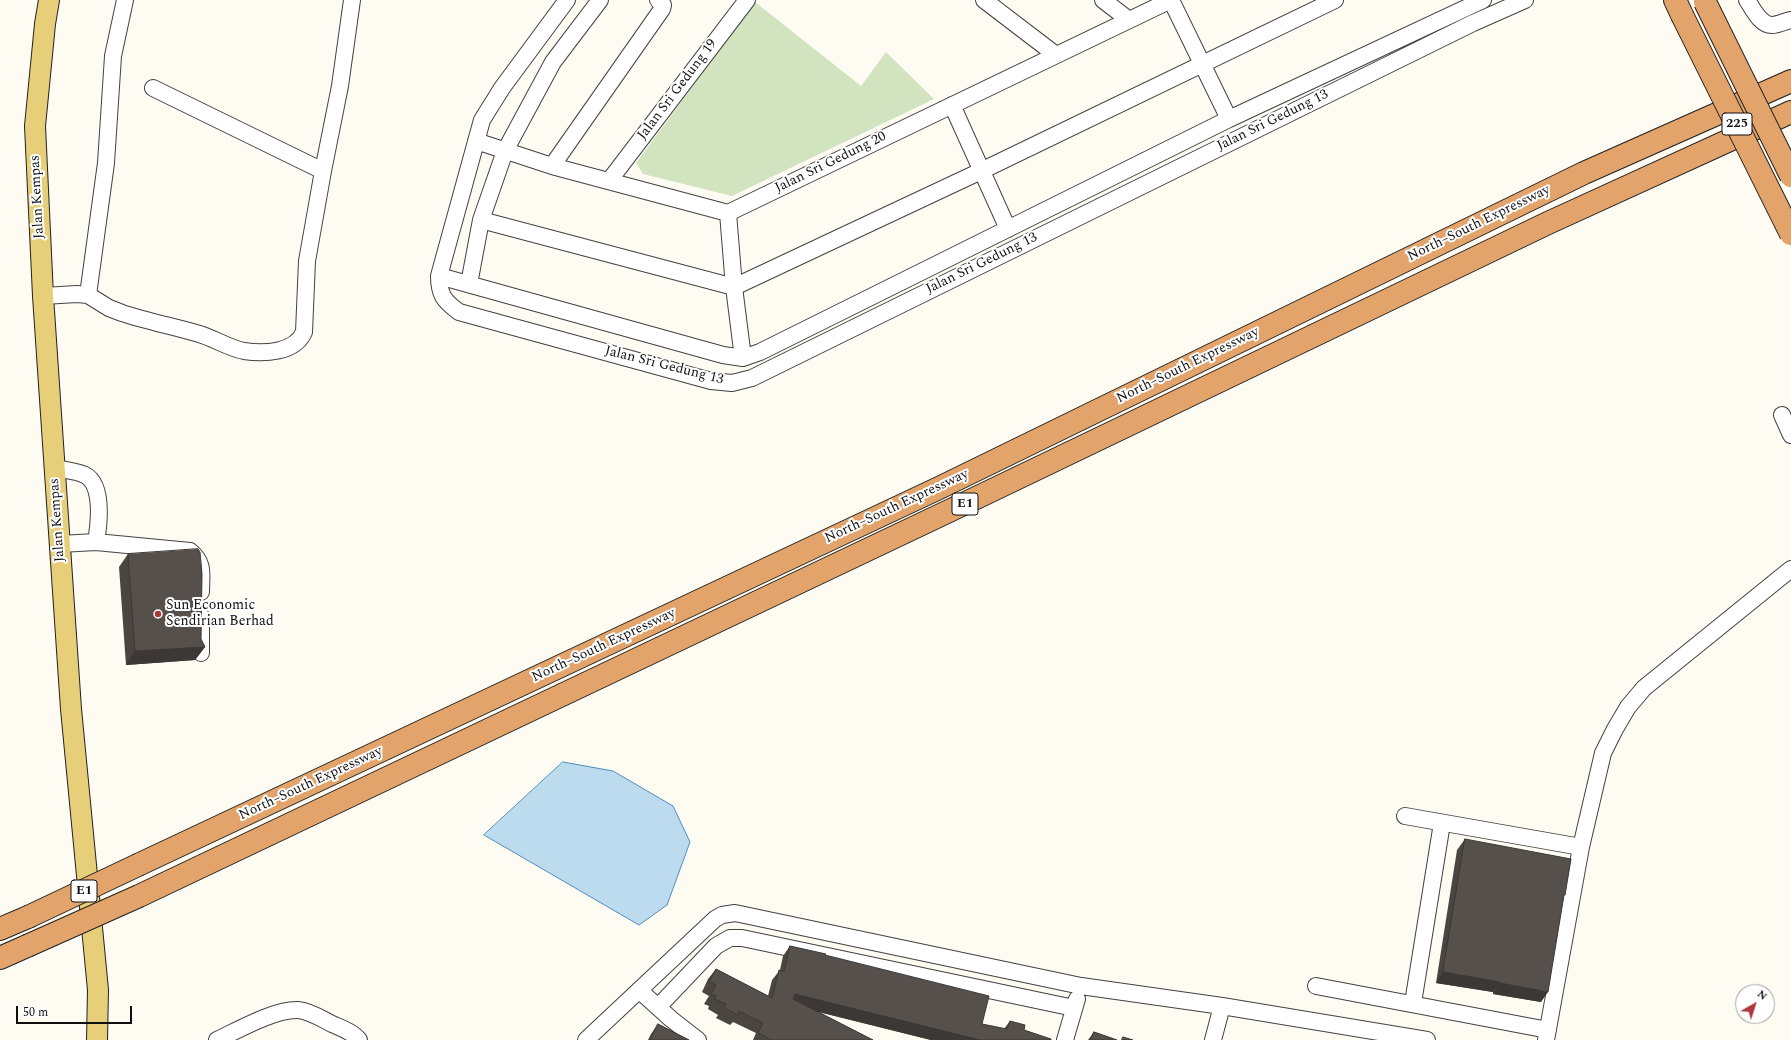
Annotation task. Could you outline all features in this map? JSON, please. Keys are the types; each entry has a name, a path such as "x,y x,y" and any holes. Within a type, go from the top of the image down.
{"highway":[{"name":"225","path":"1704,1 1791,176"},
{"name":"225","path":"1679,7 1791,234"},
{"name":"North–South Expressway","path":"0,929 939,488 1584,173 1791,81"},
{"name":"North–South Expressway","path":"0,958 139,896 941,515 1548,223 1791,112"}],"main road":[{"name":"Jalan Kempas","path":"49,0 45,24 35,126 43,296 71,709 98,990 97,1040"}],"street":[{"path":"88,295 106,163 113,56 126,0"},
{"path":"43,296 78,294 88,295 109,308 122,313 201,334 244,351 285,349 295,344 304,332 307,261 340,86 352,0"},
{"name":"Jalan Sri Gedung 13","path":"567,0 492,102 482,120 440,276 439,285 442,296 459,312 710,381 732,383 752,378 1472,23 1525,0"},
{"path":"469,284 481,220 505,151 552,62 600,0"},
{"path":"552,166 662,9 663,5 658,0"},
{"name":"Jalan Sri Gedung 19","path":"609,181 747,0"},
{"path":"984,0 1056,55"},
{"path":"1103,0 1129,20"},
{"path":"1171,0 1229,119"},
{"name":"Jalan Sri Gedung 20","path":"728,213 1171,0"},
{"path":"481,220 734,287 981,171 1335,0"},
{"name":"Jalan Sri Gedung 13","path":"440,276 723,355 742,358 760,352 1463,4 1483,0"},
{"path":"1747,0 1760,19 1766,23 1772,25 1791,20"},
{"path":"1463,4 1472,23"},
{"path":"153,88 323,171"},
{"path":"952,105 1008,229"},
{"path":"476,141 552,166 728,213 742,358"},
{"path":"1782,415 1791,435"},
{"path":"55,468 85,474 93,481 98,491 98,532 96,542"},
{"path":"60,544 96,542 174,548 190,551 196,556 202,566 201,653"},
{"path":"1316,986 1413,1003 1547,1035 1581,847 1603,753 1614,729 1628,707 1644,688 1791,570"},
{"path":"1405,816 1581,847"},
{"path":"1413,1003 1442,823"},
{"path":"586,1040 715,919 722,915 735,912 1081,986 1222,1006 1427,1040"},
{"path":"658,1007 716,946 730,938 742,938 1074,1008"},
{"path":"1064,1040 1081,986"},
{"path":"639,990 698,1040"},
{"path":"1213,1040 1222,1006"},
{"path":"217,1040 259,1020 286,1011 299,1010 350,1032 359,1040"}],"green space":[{"path":"755,2 861,86 886,52 934,99 732,196 643,174 636,163"}],"water":[{"path":"563,762 613,771 673,806 690,842 667,905 639,925 484,835"}],"building":[{"name":"Sun Economic Sendirian Berhad","path":"198,549 200,552 202,574 201,639 205,647 135,651 128,554"},
{"path":"1465,839 1571,859 1548,992 1443,972"},
{"path":"790,946 989,996 982,1024 1007,1029 1010,1021 1025,1025 1024,1030 1051,1040 980,1040 795,994 793,999 873,1040 772,1040 758,1033 763,1023 739,1011 738,1015 724,1008 726,1004 715,999 716,996 711,994 716,985 709,982 716,969 772,998 779,970 784,971"},
{"path":"658,1024 689,1040 650,1040"},
{"path":"1094,1032 1117,1040 1091,1040"},
{"path":"1123,1037 1133,1040 1122,1040"}],"place":[{"name":"Sun Economic Sendirian Berhad","path":"158,614"}]}
